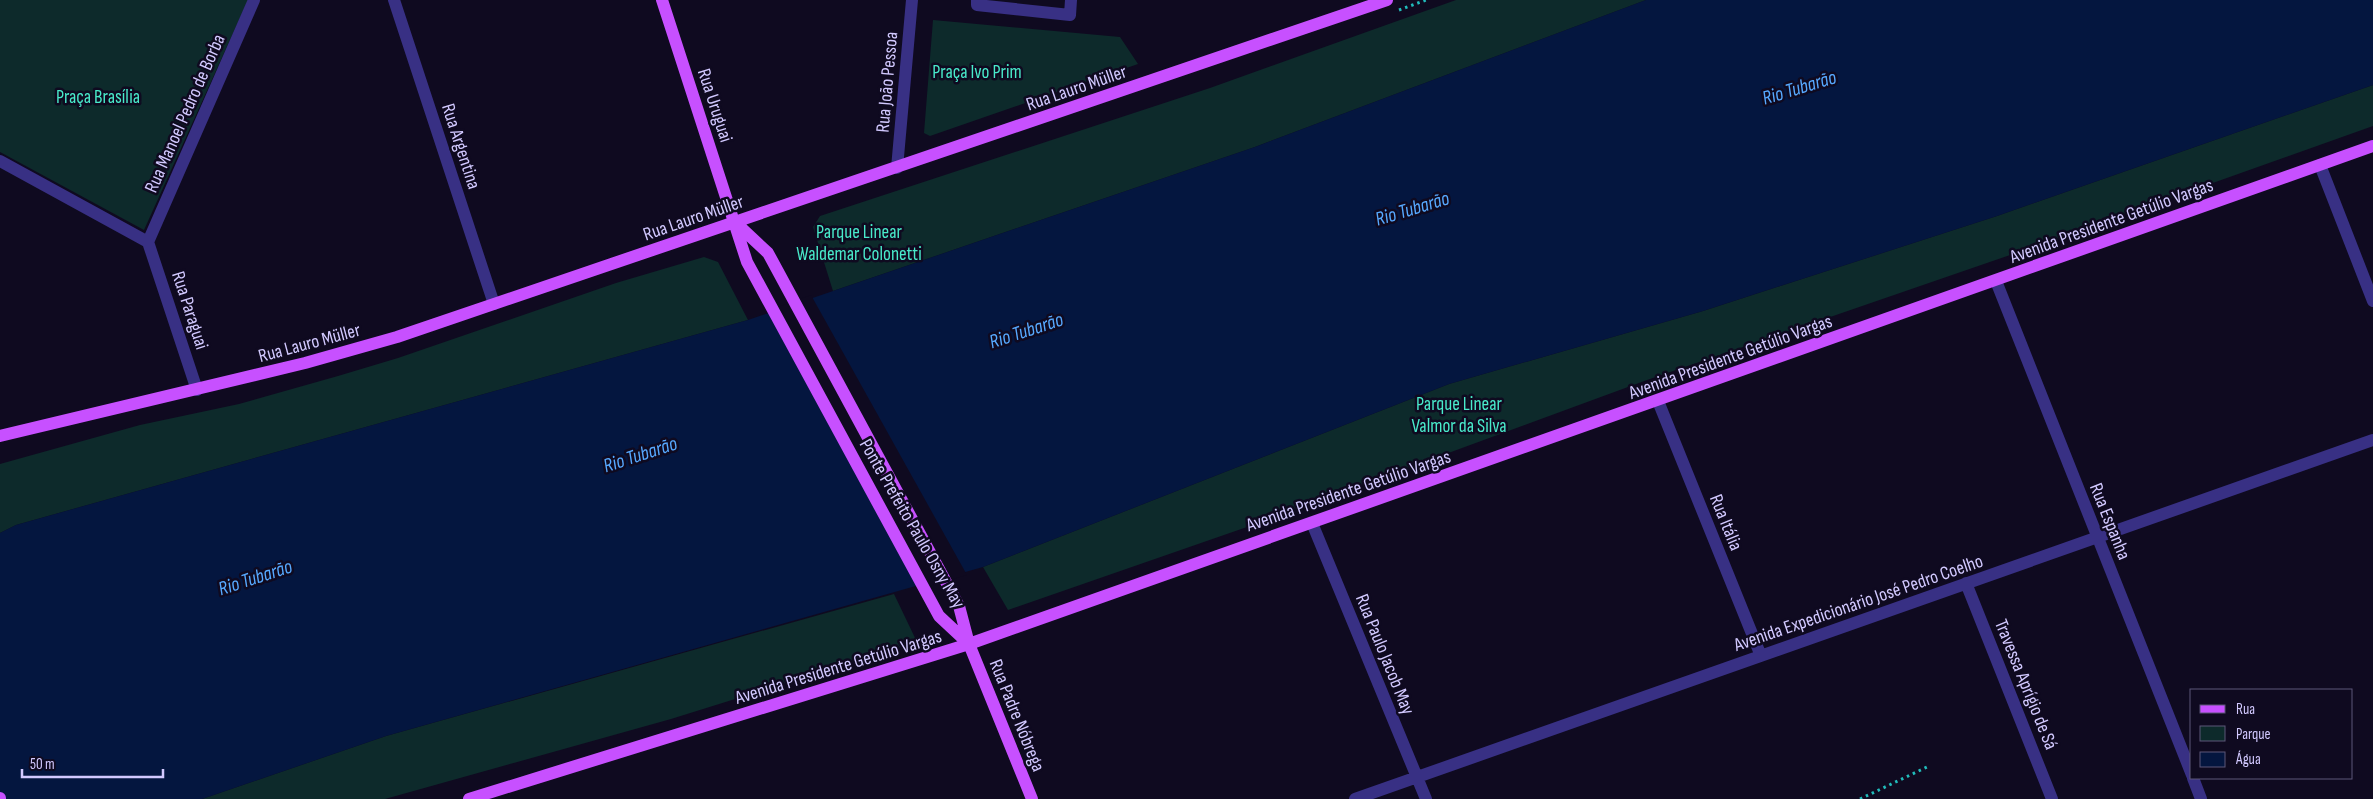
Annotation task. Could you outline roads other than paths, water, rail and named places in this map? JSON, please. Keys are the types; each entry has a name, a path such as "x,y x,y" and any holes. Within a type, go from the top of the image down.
{"main road":[{"name":"Rua Uruguai","path":"662,0 735,223"},
{"name":"Rua Lauro Müller","path":"0,436 198,390 356,349 735,223 1387,0"},
{"name":"Avenida Presidente Getúlio Vargas","path":"469,799 969,644 2373,146"},
{"name":"Ponte Prefeito Paulo Osny May","path":"735,223 768,253 959,606 969,644"},
{"name":"Ponte Prefeito Paulo Osny May","path":"735,223 747,262 939,616 969,644"},
{"name":"Rua Padre Nóbrega","path":"969,644 1032,799"}],"street":[{"name":"Rua Manoel Pedro de Borba","path":"148,242 254,0"},
{"name":"Rua Argentina","path":"394,0 494,304"},
{"name":"Rua João Pessoa","path":"897,168 912,0"},
{"path":"977,0 977,5 1021,4 1070,15 1071,0"},
{"path":"0,161 148,242"},
{"path":"2320,165 2373,301"},
{"name":"Rua Paraguai","path":"148,242 198,390"},
{"name":"Rua Espanha","path":"1996,281 2190,771"},
{"name":"Rua Itália","path":"1658,401 1761,656"},
{"name":"Avenida Expedicionário José Pedro Coelho","path":"1355,799 2373,440"},
{"name":"Rua Paulo Jacob May","path":"1312,523 1426,799"},
{"name":"Travessa Aprígio de Sá","path":"1966,583 2052,799"},
{"name":"Rua Espanha","path":"2193,779 2201,799"}],"water":[{"name":"Rio Tubarão","path":"1646,0 2373,0 2373,85 1997,216 1703,311 1449,384 983,567 386,736 202,799 0,799 0,533 16,525 748,320 1255,147"}],"park label":[{"name":"Praça Ivo Prim","path":"977,71"},
{"name":"Praça Brasília","path":"98,96"},
{"name":"Parque Linear Waldemar Colonetti","path":"859,242"},
{"name":"Parque Linear Valmor da Silva","path":"1459,414"}]}
